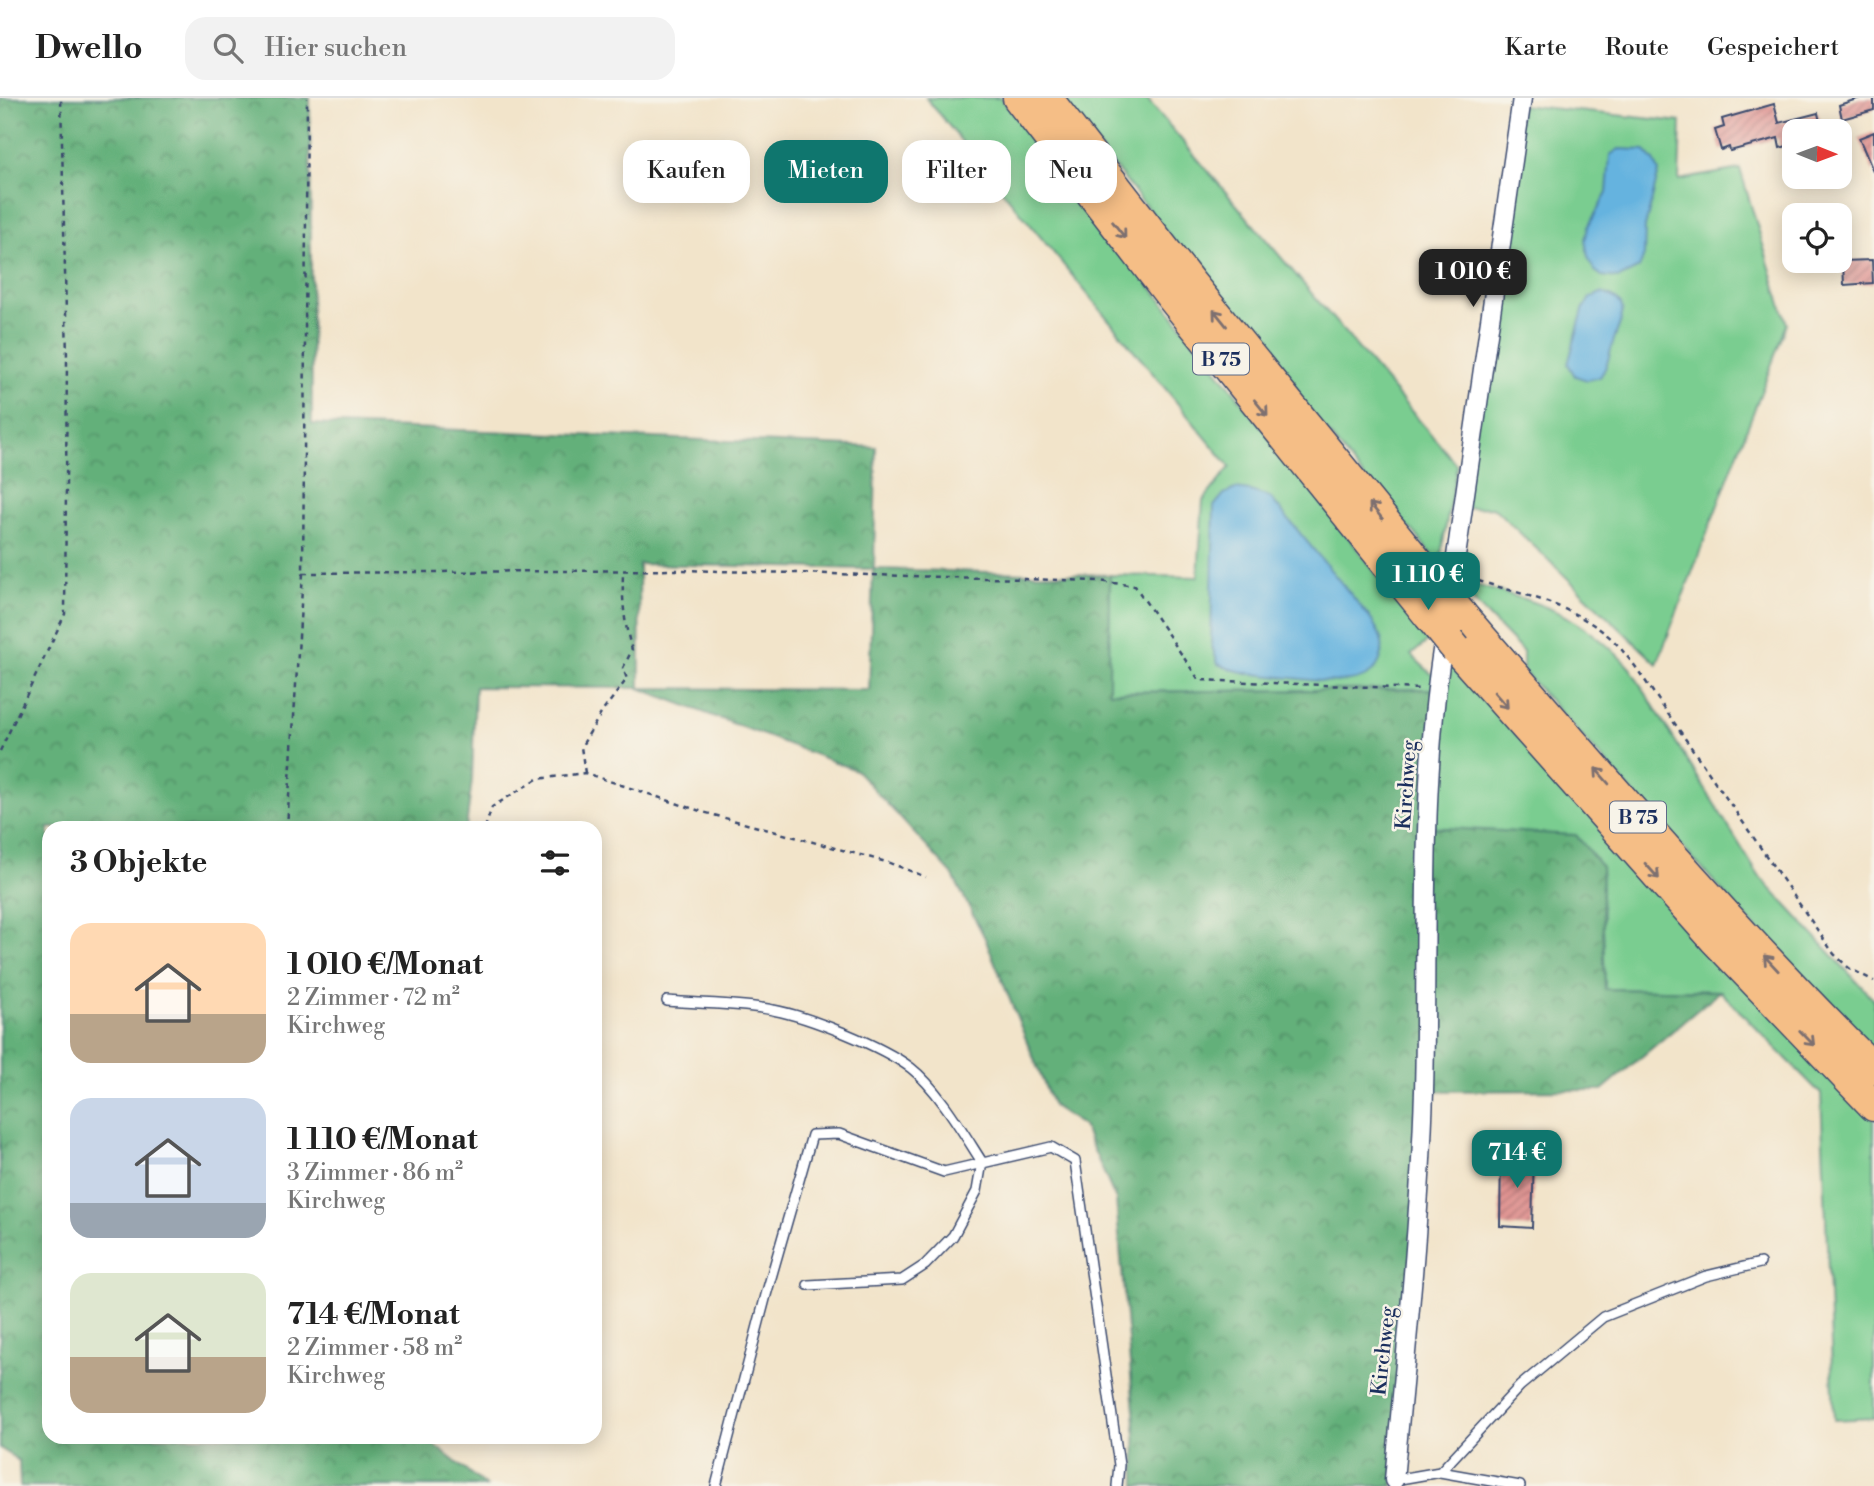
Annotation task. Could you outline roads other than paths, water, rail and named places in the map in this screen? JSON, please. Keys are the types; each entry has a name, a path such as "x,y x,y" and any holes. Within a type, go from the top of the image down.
{"highway":[{"name":"B 75","path":"1018,98 1172,298 1456,649 1600,814 1723,949 1874,1106"},
{"name":"B 75","path":"1047,98 1190,282 1445,578 1462,616 1728,918 1874,1069"}],"street":[{"name":"Kirchweg","path":"1394,1480 1415,1256 1424,1091 1426,827 1445,578 1522,98"}],"lane":[{"path":"667,1001 774,1010 883,1051 913,1070 950,1112 982,1162 977,1191 953,1236 925,1265 902,1280 808,1285"},
{"path":"716,1486 766,1295 812,1135 839,1134 944,1172 1051,1147 1075,1161 1119,1465 1117,1486"},
{"path":"1440,1472 1520,1386 1603,1317 1706,1276 1760,1263"},
{"path":"1394,1480 1440,1472 1520,1486"}],"water":[{"path":"1619,149 1644,150 1659,171 1645,227 1644,255 1639,268 1619,278 1602,276 1594,270 1585,240 1588,227 1607,193 1610,155"},
{"path":"1601,293 1619,301 1622,307 1621,321 1605,369 1600,377 1587,380 1575,376 1568,364 1583,310 1590,298"},
{"path":"1235,489 1270,497 1368,615 1382,642 1382,654 1374,670 1365,677 1342,682 1315,681 1245,672 1218,664 1211,643 1214,506 1224,494"}]}
